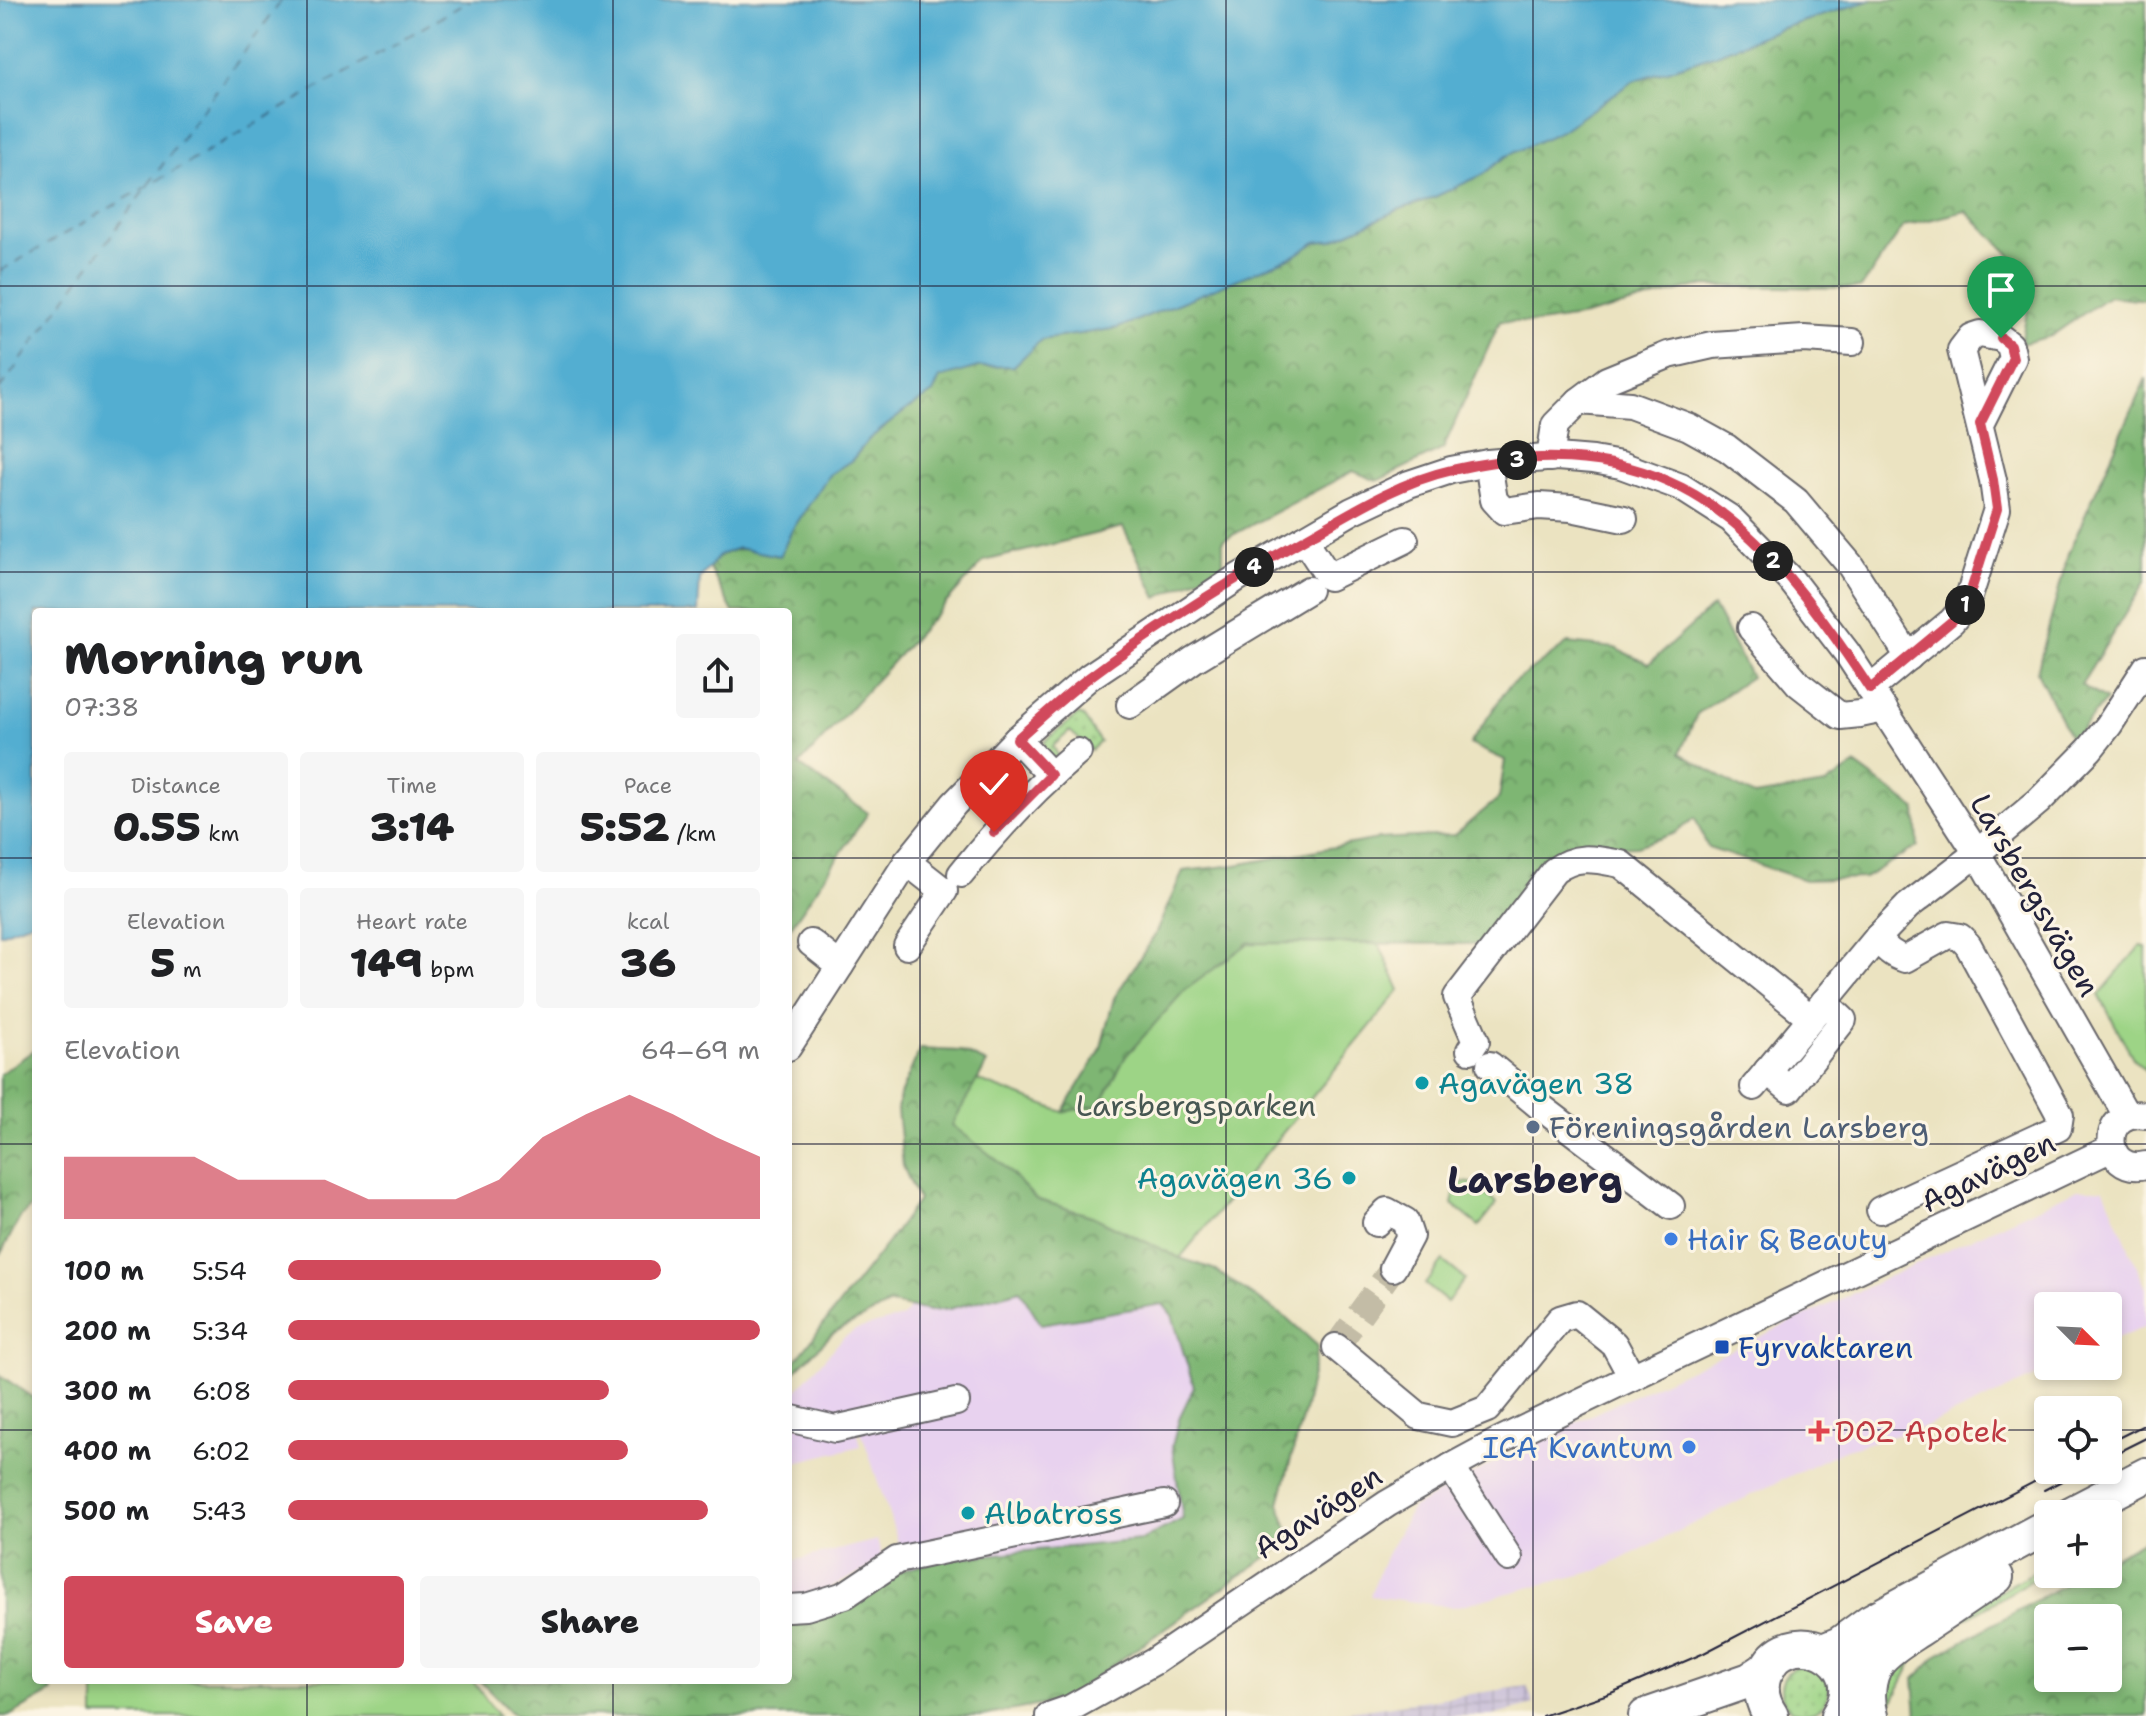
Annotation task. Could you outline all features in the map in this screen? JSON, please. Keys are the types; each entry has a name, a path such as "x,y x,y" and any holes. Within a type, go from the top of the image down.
{"main road":[{"path":"2098,1500 2146,1475"},
{"path":"2122,1503 2146,1487"},
{"path":"1823,1651 1840,1644 1870,1622 2034,1534"},
{"path":"1849,1708 1856,1662 1867,1648 1888,1633 2034,1557"},
{"path":"1769,1712 1762,1686 1768,1668 1777,1656 1790,1649 1808,1646 1823,1651 1840,1665 1849,1708"},
{"path":"1646,1716 1750,1680 1768,1668"},
{"path":"1713,1716 1753,1706 1769,1712"}],"street":[{"path":"1550,458 1555,425 1579,401 1607,380 1668,355 1712,345 1804,339 1852,342"},
{"path":"1579,401 1630,405 1689,427 1727,448 1785,492 1850,565 1909,657"},
{"path":"1751,628 1799,684 1840,716 1860,714 1877,699 1909,657 1952,621 1967,603 1997,509 1980,424"},
{"name":"Larsbergsvägen","path":"796,1024 840,966 907,862 954,804 1017,739 1089,677 1237,578 1352,511 1409,484 1451,470 1488,463 1550,458 1593,460 1621,465 1681,487 1731,519 1791,580 1847,653 1977,853 2136,1116"},
{"path":"1488,463 1494,500 1504,511 1539,506 1560,507 1624,519"},
{"path":"1304,539 1329,577 1405,540"},
{"path":"1130,705 1193,660 1308,590"},
{"path":"1168,622 1193,660"},
{"path":"1761,1079 1878,937 1908,906 2039,801 2090,749 2117,715 2146,668"},
{"path":"1017,739 1051,775"},
{"path":"961,874 994,832 1078,752"},
{"path":"1671,1206 1480,1057 1457,997 1554,871 1566,862 1591,858 1621,864 1817,1010"},
{"path":"907,862 944,891 907,946"},
{"path":"1878,937 1893,955 1905,959 1948,935 1960,937 1968,945 2060,1115 2058,1128 1880,1210"},
{"path":"811,943 840,966"},
{"path":"2136,1116 2120,1120 2113,1130 2112,1148 2124,1163 2136,1167 2146,1165"},
{"name":"Agavägen","path":"1049,1716 1069,1709 1155,1661 1375,1512 1501,1440 2112,1148"},
{"path":"1376,1223 1387,1211 1405,1221 1410,1236 1393,1268"},
{"path":"1336,1347 1419,1416 1452,1423 1487,1409 1560,1319 1577,1314 1614,1344 1632,1377"},
{"path":"792,1419 835,1429 956,1402"},
{"path":"1451,1467 1509,1558"},
{"path":"792,1608 806,1607 845,1595 897,1560 1164,1504"}],"shaded area":[{"path":"2078,1189 2104,1189 2146,1288 2146,1326 2122,1337 2122,1292 2034,1292 2034,1377 1925,1427 1843,1450 1599,1570 1454,1607 1370,1596 1381,1566 1412,1508 1518,1449"},
{"path":"1021,1290 1042,1324 1163,1304 1172,1315 1194,1387 1180,1416 1172,1446 1183,1519 1141,1540 946,1559 907,1569 860,1428 834,1423 793,1408 792,1395 843,1338 857,1329 903,1317 910,1307 931,1311"},
{"path":"792,1425 857,1428 861,1446 792,1463"},
{"path":"877,1540 882,1558 861,1573 814,1595 792,1596 792,1561"},
{"path":"1527,1686 1534,1705 1492,1716 1314,1716"}],"green space":[{"path":"1871,0 2146,0 2146,300 2109,296 2051,336 2021,344 2031,289 2009,253 1966,211 1904,226 1861,288 1698,286 1585,316 1539,323 1500,321 1443,449 1377,481 1353,471 1223,540 1223,566 1157,598 1123,527 984,561 799,765 868,813 792,925 792,608 731,608 709,567 717,559 725,553 742,549 780,556 792,530 829,474 852,460 869,439 933,393 939,378 978,367 1014,366 1040,340 1118,328 1294,256 1316,242 1332,240 1482,175 1506,156 1561,131 1633,81 1708,57 1779,29"},
{"path":"2146,378 2146,580 2081,685 2106,700 2072,741 2037,672 2068,554"},
{"path":"1713,606 1751,677 1697,714 1680,753 1754,796 1825,785 1856,765 1916,809 1918,846 1864,878 1805,880 1708,848 1695,818 1675,833 1637,846 1570,848 1548,864 1487,944 1249,943 1126,1056 1100,1105 1063,1112 1100,1051 1114,998 1155,935 1183,871 1236,865 1378,839 1454,835 1499,798 1505,760 1470,744 1509,686 1568,643 1615,648 1649,664"},
{"path":"1079,714 1100,742 1091,750 1070,731 1053,746 1059,757 1055,761 1044,748 1045,741"},
{"name":"Larsbergsparken","path":"1249,943 1379,944 1400,990 1180,1258 1092,1216 1036,1199 1002,1164 952,1125 977,1080 1063,1112 1100,1105 1126,1056 1184,991"},
{"path":"2140,946 2146,947 2146,1071 2134,1060 2099,995"},
{"path":"920,1049 960,1051 987,1063 953,1125 1002,1164 1036,1199 1092,1216 1180,1258 1213,1269 1288,1319 1318,1346 1279,1503 1292,1539 1062,1701 982,1716 518,1716 510,1712 483,1684 792,1684 792,1616 907,1569 946,1559 1141,1540 1183,1519 1172,1446 1180,1416 1194,1387 1172,1315 1163,1304 1041,1324 1020,1290 931,1311 890,1304 833,1333 792,1374 792,1365 918,1200 903,1166 897,1110 900,1095"},
{"path":"32,1052 32,1206 21,1216 0,1255 0,1074"},
{"path":"1457,1182 1471,1183 1497,1203 1479,1226 1452,1204"},
{"path":"1443,1261 1465,1279 1447,1302 1425,1284"},
{"path":"0,1375 32,1397 32,1684 49,1684 52,1692 9,1716 0,1716"},
{"path":"2146,1539 2146,1716 1917,1716 1914,1679 1938,1655 2058,1588 2122,1588 2122,1552"},
{"path":"2034,1572 2034,1579 1921,1644 1892,1703 1879,1714 1881,1674 1910,1642"},
{"path":"1805,1665 1822,1672 1829,1689 1822,1706 1805,1713 1788,1706 1781,1689 1788,1672"},
{"path":"94,1684 475,1684 498,1716 94,1716"}],"water":[{"path":"0,0 1871,0 1633,81 1561,131 1506,156 1482,175 1332,240 1316,242 1294,256 1118,328 1041,340 1014,366 978,367 940,378 933,393 869,439 852,460 829,475 792,530 780,556 738,548 720,555 700,578 698,608 32,608 32,922 0,934"}],"ferry route":[{"path":"0,389 282,0"},
{"path":"0,271 471,0"}],"tunnel":[{"path":"1336,1347 1393,1268"}],"tram line":[{"path":"2122,1436 2146,1424"},
{"path":"2122,1450 2146,1438"},
{"path":"1542,1716 1611,1693 1702,1654 2034,1482"},
{"path":"2044,1490 2056,1484"}],"place":[{"name":"Agavägen 38","path":"1422,1083"},
{"name":"Föreningsgården Larsberg","path":"1533,1127"},
{"name":"Agavägen 36","path":"1349,1178"},
{"name":"Hair & Beauty","path":"1671,1239"},
{"name":"Fyrvaktaren","path":"1722,1347"},
{"name":"DOZ Apotek","path":"1819,1431"},
{"name":"ICA Kvantum","path":"1689,1447"},
{"name":"Albatross","path":"968,1513"}],"district":[{"name":"Larsberg","path":"1535,1179"}],"route":[{"path":"994,832 1051,775 1017,739 1089,677 1237,578 1352,511 1409,484 1451,470 1488,463 1557,457 1593,460 1621,465 1681,487 1731,519 1791,580 1847,653 1870,689 1952,621 1967,603 1997,509 1980,424 2013,358 2010,345 2001,338"}]}
